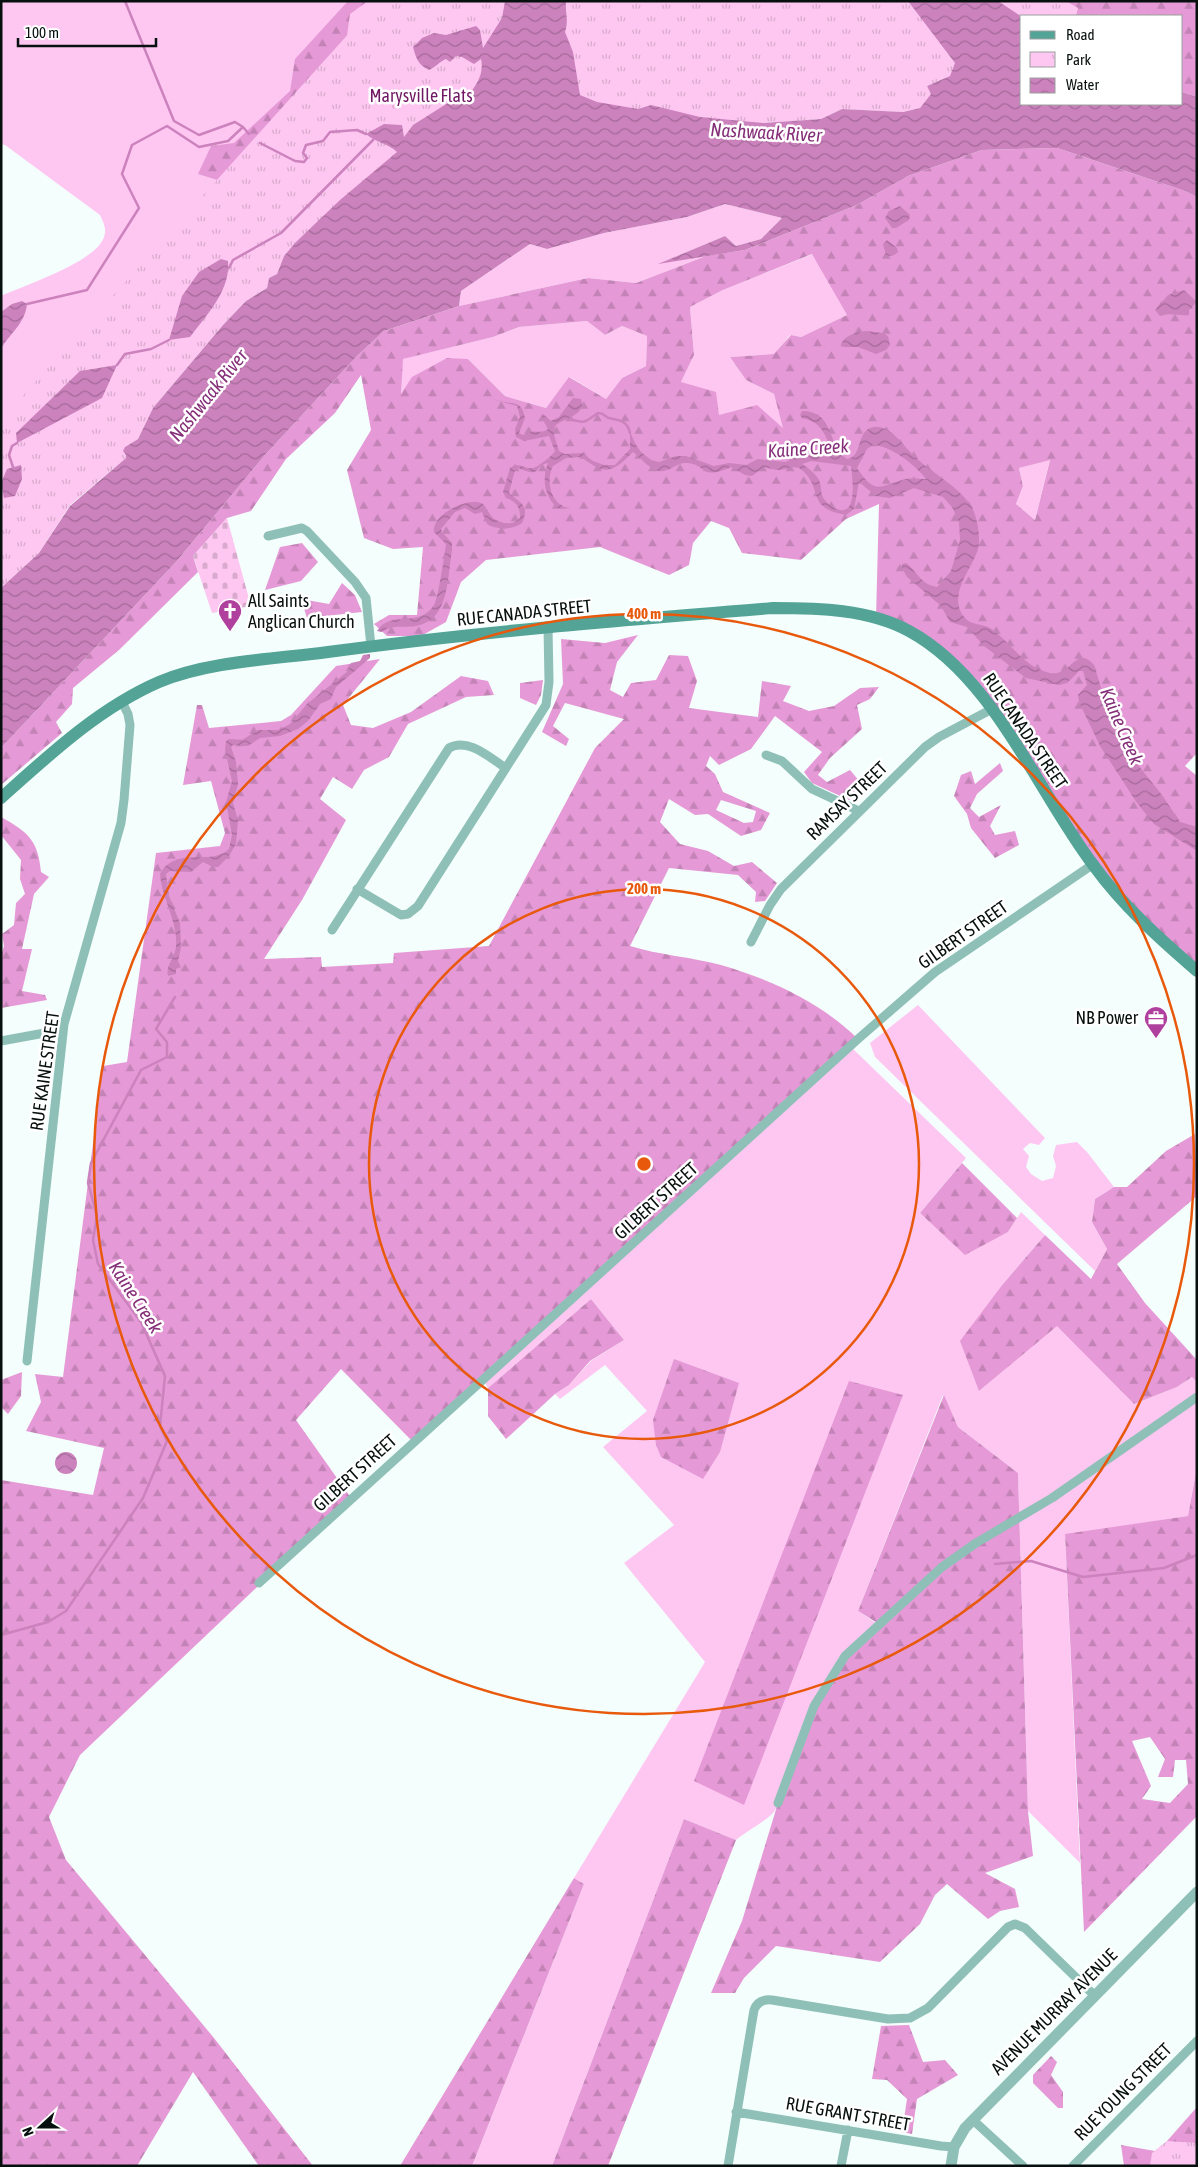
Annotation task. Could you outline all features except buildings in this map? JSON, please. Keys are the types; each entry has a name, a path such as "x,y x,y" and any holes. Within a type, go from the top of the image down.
{"main road":[{"name":"RUE CANADA STREET","path":"1,798 68,740 122,702 159,682 215,667 371,646 548,627 773,608 808,608 841,611 876,619 908,630 938,648 968,678 992,709 1092,865 1138,918 1197,971"}],"street":[{"path":"268,536 302,528 355,582 366,598 371,646"},
{"path":"357,889 394,912 408,914 414,911 546,705 549,682 548,627"},
{"name":"RUE KAINE STREET","path":"27,1361 64,1024 123,812 130,725 128,714 122,702"},
{"name":"RAMSAY STREET","path":"751,942 770,905 781,890 859,811 932,742 992,709"},
{"path":"332,930 449,748 463,743 506,768"},
{"path":"766,755 782,761 812,789 859,811"},
{"name":"GILBERT STREET","path":"259,1584 461,1398 935,972 1092,865"},
{"path":"1,1041 50,1032 64,1024"},
{"path":"778,1803 814,1706 845,1656 942,1567 976,1543 1060,1492 1197,1397"},
{"name":"AVENUE MURRAY AVENUE","path":"951,2166 954,2147 959,2137 973,2120 1197,1892"},
{"path":"728,2166 754,2010 762,2000 772,2000 888,2020 910,2018 928,2008 1008,1927 1014,1924 1025,1928 1095,1996"},
{"name":"RUE YOUNG STREET","path":"1073,2166 1197,2042"},
{"name":"RUE GRANT STREET","path":"736,2112 954,2147"},
{"path":"973,2120 1023,2166"},
{"path":"841,2166 848,2130"}],"green space":[{"path":"1,1 505,1 1,446 1,296 74,264 98,246 104,237 105,231 100,215 5,145 1,144"},
{"path":"348,1 368,1 350,14 343,64 224,182 198,174 211,146 234,143 290,91 295,59"},
{"name":"Marysville Flats","path":"378,1 1066,1 1078,8 1076,15 1020,15 1020,47 927,86 932,94 920,108 903,112 842,109 821,119 763,123 284,256 277,274 269,278 267,288 246,301 223,325 153,408 138,439 125,447 126,458 70,505 39,553 1,588 1,420"},
{"path":"998,1 1197,1 1197,97 1183,92 1183,15 1020,15"},
{"path":"1057,148 1188,192 1197,197 1197,753 1185,766 1197,776 1197,971 1114,892 992,709 938,648 876,619 879,504 846,519 801,560 742,553 729,528 711,521 693,543 689,565 669,575 600,547 486,560 461,582 446,622 421,636 387,636 374,624 389,615 417,615 423,547 393,549 364,538 347,470 371,430 361,375 335,413 286,459 251,511 227,518 193,556 198,572 119,650 73,688 72,704 56,722 62,733 1,785 1,748 176,562 265,455 357,356 384,331 459,306 588,278 636,283 706,256 745,250 857,205 908,176 982,150","holes":["812,254 847,315 801,337 791,335 774,354 730,357 746,380 774,394 783,428 757,405 719,415 716,392 681,382 694,355 690,307 723,290","587,321 605,335 622,326 647,336 646,366 622,378 606,399 569,377 546,408 505,396 468,359 447,358 412,377 401,394 403,359 493,337 519,327","1050,460 1035,520 1016,504 1023,486 1019,468"]},
{"path":"725,204 782,218 761,239 736,246 725,236 661,263 706,256 636,283 588,278 459,306 461,291 530,244 547,249 604,233 687,217"},
{"path":"813,254 847,315 801,337 790,335 775,354 730,357 746,380 774,394 784,428 719,416 681,382 694,355 690,307 723,290"},
{"path":"587,321 605,335 622,326 647,336 646,366 622,378 606,399 570,377 546,408 505,396 468,359 401,396 402,359 493,337 519,327"},
{"path":"1050,459 1035,520 1016,504 1023,486 1019,468"},
{"path":"227,518 251,606 212,613 193,556"},
{"path":"302,543 318,562 301,581 265,590 280,547"},
{"path":"342,583 355,595 362,612 307,618 301,599 329,604"},
{"path":"638,635 617,662 610,690 623,697 631,683 656,680 669,655 688,656 697,681 689,708 758,717 762,681 791,686 783,701 809,711 834,706 860,688 879,687 870,699 857,705 862,729 830,758 818,775 827,782 850,770 866,789 849,800 812,783 804,772 822,752 775,716 751,749 719,765 710,756 706,766 715,774 723,792 770,813 761,830 741,836 708,814 695,815 669,799 660,822 680,844 708,851 734,866 752,862 777,883 765,901 755,902 756,892 738,875 669,868 630,946 721,965 777,985 828,1014 858,1039 413,1442 341,1369 296,1420 351,1498 80,1755 49,1817 66,1860 214,2038 313,2166 259,2166 193,2072 137,2166 1,2166 1,1480 93,1495 104,1448 26,1431 41,1402 35,1374 63,1377 103,1066 127,1062 156,853 220,846 225,833 211,781 183,785 197,705 202,705 209,728 281,721 291,715 336,666 380,659 343,705 351,725 373,728 411,712 461,676 488,681 494,695 466,697 408,724 389,757 364,770 352,789 333,777 320,799 346,820 302,900 264,959 321,957 322,967 393,963 394,953 489,946 595,748 624,719 565,703 553,726 569,739 566,746 542,732 563,684 561,639 605,643","holes":["721,800 756,811 753,822 744,823 716,810"]},
{"path":"543,680 541,695 536,705 520,698 520,683"},
{"path":"1000,763 1003,771 977,794 970,808 979,817 1001,805 990,826 995,835 1015,831 1019,845 995,858 971,828 967,814 954,796 961,775 971,771 975,784"},
{"path":"1,817 18,827 30,838 40,861 41,872 49,877 34,894 22,949 32,949 22,991 45,995 47,1000 1,1008 1,956 4,946 2,934 14,925 16,903 25,894 20,879 21,860 1,835"},
{"path":"918,1005 1045,1138 1039,1145 1030,1143 1023,1149 1029,1156 1026,1167 1031,1174 1042,1181 1053,1178 1056,1166 1053,1156 1056,1145 1077,1142 1114,1187 1095,1199 1092,1222 1107,1249 1095,1271 875,1057 870,1043"},
{"path":"851,1047 966,1158 920,1213 965,1254 1008,1232 1021,1212 1045,1235 1003,1284 979,1391 1057,1325 1134,1404 1177,1387 1192,1377 1197,1382 1197,1467 1188,1516 1065,1535 1080,1863 1028,1811 1018,1473 958,1427 943,1395 858,1611 879,1625 774,1812 736,1840 684,1819 552,2166 472,2166 584,1884 574,1878 705,1662 624,1563 674,1525 603,1447 647,1411 605,1365 560,1399 555,1394 569,1385 591,1361 624,1340 591,1299 488,1388 483,1379"},
{"path":"1195,1134 1197,1196 1117,1264 1145,1303 1197,1360 1197,1382 1192,1377 1177,1387 1134,1404 1057,1326 979,1391 960,1341 1003,1284 1045,1235 1091,1279 1107,1249 1092,1222 1095,1199 1114,1187 1127,1187 1166,1151"},
{"path":"962,1163 1017,1218 1008,1232 965,1255 920,1213"},
{"path":"591,1299 624,1340 590,1361 569,1385 555,1394 506,1439 488,1416 488,1388"},
{"path":"674,1359 739,1383 720,1452 703,1479 661,1457 656,1445 653,1420"},
{"path":"22,1372 21,1396 8,1414 1,1407 1,1380"},
{"path":"849,1381 903,1395 744,1805 694,1781"},
{"path":"944,1395 958,1427 1018,1473 1028,1811 1033,1856 985,1873 1015,1889 1019,1907 1000,1911 988,1919 947,1884 935,1895 920,1924 880,1962 776,1946 744,1978 735,1993 711,1993 742,1921 778,1803 814,1706 845,1656 879,1624 858,1611"},
{"path":"1197,1467 1197,1816 1084,1932 1065,1534 1188,1516","holes":["1150,1737 1165,1759 1158,1777 1173,1777 1175,1760 1186,1760 1188,1784 1170,1803 1142,1799 1151,1786 1132,1741"]},
{"path":"684,1819 736,1840 608,2166 552,2166"},
{"path":"574,1878 584,1884 472,2166 400,2166"},
{"path":"909,2025 923,2062 945,2060 958,2075 917,2099 912,2134 902,2132 907,2099 887,2080 872,2079 881,2026"},
{"path":"1051,2056 1057,2062 1051,2075 1063,2092 1063,2108 1058,2108 1033,2083 1033,2075"},
{"path":"1197,2107 1197,2166 1124,2166 1121,2145 1155,2151 1167,2141"},
{"path":"1167,2141 1197,2143 1197,2166 1150,2166 1152,2153"}],"water":[{"name":"Nashwaak River","path":"505,1 566,1 567,24 565,32 573,52 580,95 597,102 638,109 651,105 700,117 763,123 821,119 842,109 903,112 920,108 931,94 927,86 950,76 955,63 908,1 998,1 1020,16 1020,105 1183,105 1183,92 1197,97 1197,197 1188,192 1057,148 982,150 908,176 857,205 745,250 658,264 725,236 736,246 761,239 782,218 725,204 687,217 604,233 547,249 530,244 461,291 459,306 384,331 357,356 265,455 176,562 1,748 1,588 39,553 70,506 126,458 123,451 125,447 138,439 153,408 223,325 246,301 267,288 269,278 277,274 284,256 296,242 340,200 397,152 366,134 384,124 402,125 404,137 413,125 451,101 458,104 476,84 481,72 481,59 474,64 462,57 456,56 450,62 446,59 429,70 418,61 413,47 422,38 434,33 446,35 476,26 480,30 483,48 502,18"},
{"path":"900,206 910,215 909,220 896,228 892,228 885,218 889,211"},
{"path":"887,240 897,248 898,252 894,255 886,255 883,244"},
{"path":"221,259 228,261 228,272 222,292 216,302 190,337 169,340 182,296 199,272"},
{"path":"1184,290 1197,302 1189,310 1189,315 1167,314 1160,316 1155,310 1168,295"},
{"path":"22,301 27,304 26,311 17,328 1,349 1,312 12,304"},
{"path":"866,331 883,333 888,336 890,345 886,350 876,354 858,347 844,347 841,345 848,336"},
{"path":"117,365 102,398 17,443 16,433 80,371"},
{"path":"573,398 581,399 582,405 578,413 555,426 554,435 559,451 565,454 582,453 593,461 604,465 615,465 630,449 630,432 641,452 651,460 659,462 676,456 686,456 714,466 729,463 746,465 758,459 786,462 794,457 805,455 830,457 835,455 820,427 810,420 802,418 800,415 802,411 813,412 820,416 829,429 840,453 847,459 856,453 864,433 868,429 880,427 886,429 915,457 958,491 970,504 975,514 979,532 979,544 959,593 960,611 972,623 986,626 993,630 1033,666 1041,670 1057,673 1082,658 1088,659 1094,665 1113,727 1126,750 1162,795 1180,822 1197,827 1197,851 1154,824 1137,803 1100,746 1079,702 1078,695 1087,685 1083,671 1079,671 1067,683 1059,685 1026,678 984,646 967,627 950,622 941,606 907,577 902,568 902,564 906,563 923,580 937,587 951,571 960,540 959,522 952,507 943,497 914,488 890,498 876,496 859,482 854,509 846,515 833,512 820,503 809,477 799,468 793,467 779,470 764,467 752,476 745,475 731,467 713,473 697,465 684,463 665,471 658,471 654,470 633,452 620,464 609,469 597,467 581,457 566,458 553,466 550,486 554,498 564,507 571,508 560,509 551,501 546,491 545,475 548,463 534,472 518,468 515,470 509,493 524,508 525,512 522,523 514,527 500,528 487,524 482,512 475,514 465,508 455,512 441,529 452,543 452,550 445,596 441,606 427,622 416,626 394,627 382,632 377,631 390,621 421,616 434,605 446,544 434,532 438,519 444,514 460,505 476,502 483,504 493,518 500,522 511,523 520,518 517,505 506,498 503,492 510,468 517,465 530,468 535,467 555,451 549,436 524,441 516,437 515,429 520,417 517,406 503,402 516,404 521,407 525,418 519,433 523,435 548,429 542,418 543,414 551,421 559,417","holes":["873,445 887,448 902,457 926,479 906,479 879,487 869,483 857,468 867,449","811,461 851,466 852,500 846,509 840,510 824,499 818,478 802,464"]},
{"path":"21,465 22,479 15,496 4,498 1,483 7,469"},
{"path":"370,654 370,658 336,687 331,699 320,704 308,721 298,729 280,736 260,738 248,746 233,745 231,747 236,762 238,784 233,803 238,820 236,844 229,856 218,867 213,867 203,862 191,872 170,871 166,874 169,896 180,923 181,947 178,961 181,967 176,969 176,974 168,976 168,968 176,950 176,937 160,874 167,865 175,860 212,856 221,854 229,849 232,835 226,802 232,781 225,750 226,741 229,739 242,740 258,730 278,730 290,724 307,704 348,671 351,663 360,661 363,655"},
{"path":"62,1452 70,1452 77,1459 77,1467 70,1474 62,1474 55,1467 55,1459"}],"waterway":[{"path":"125,1 174,121 199,135 235,122 243,127"},
{"path":"27,304 87,290 139,208 122,174 132,145 167,126 199,147 228,141 243,127 249,134"},
{"path":"260,143 295,161 304,162 307,158 303,153 306,145 323,141 330,132 357,130 366,134"},
{"path":"229,268 233,260 281,233 373,140"},
{"path":"117,365 125,354 151,349 169,340"},
{"path":"570,419 585,421 600,413 625,423 630,433"},
{"path":"13,467 9,455 12,446 17,443"},
{"name":"Kaine Creek","path":"1,1635 48,1622 66,1611 143,1498 167,1441 160,1426 165,1376 141,1322 98,1264 93,1240 97,1216 88,1183 91,1163 141,1070 167,1057 167,1042 156,1029 175,997"},
{"path":"995,1564 1031,1561 1083,1577 1164,1568 1197,1555"}],"place":[{"name":"All Saints Anglican Church","path":"230,632"},
{"name":"NB Power","path":"1156,1039"}]}
